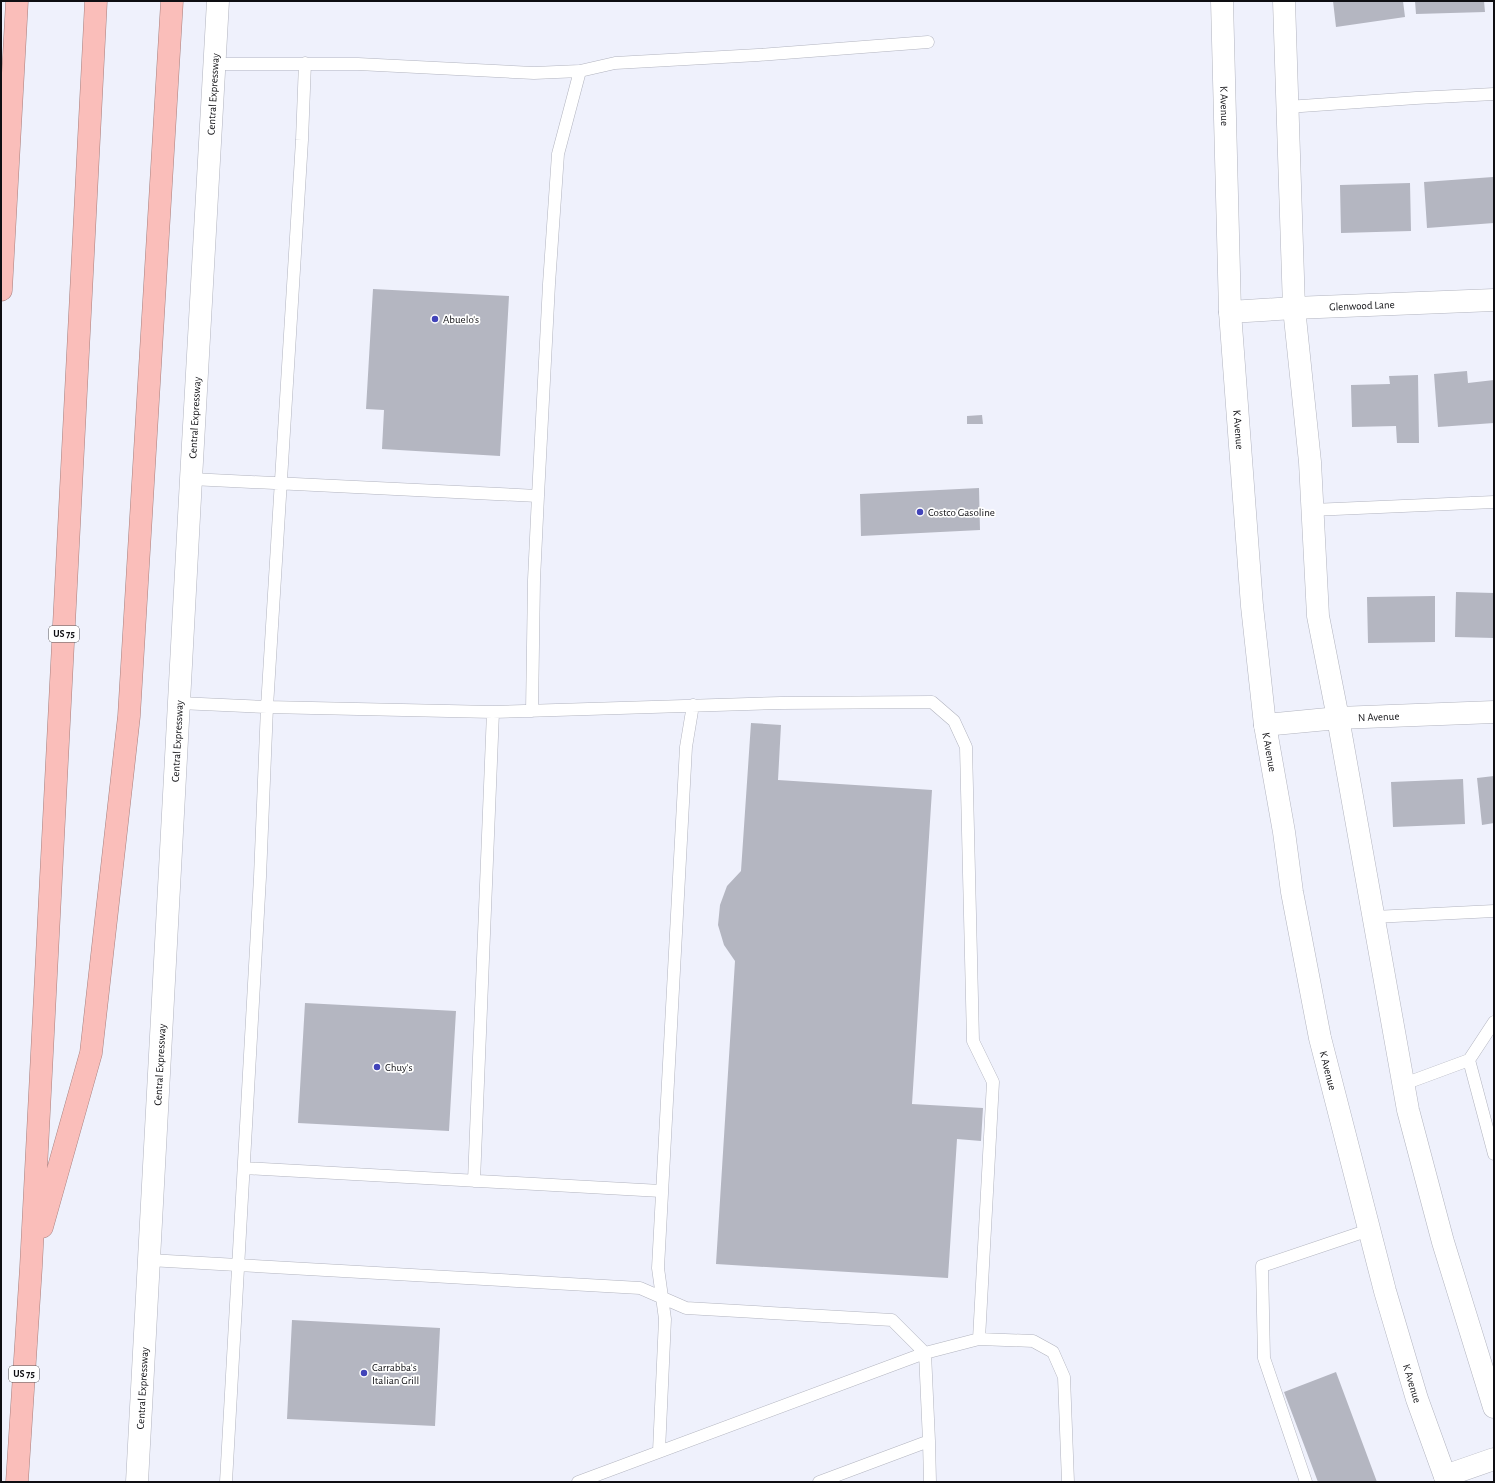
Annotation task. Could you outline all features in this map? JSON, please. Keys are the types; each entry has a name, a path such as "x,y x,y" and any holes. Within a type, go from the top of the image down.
{"highway":[{"path":"1,290 17,1"},
{"name":"US 75","path":"17,1482 31,1267 96,1"},
{"path":"31,1267 91,1053 129,716 172,1"}],"main road":[{"name":"Central Expressway","path":"137,1482 190,479 218,1"},
{"name":"K Avenue","path":"1222,1 1230,312 1252,606 1264,725 1284,832 1292,892 1320,1038 1385,1291 1417,1399 1446,1479"},
{"path":"1284,1 1294,308 1310,462 1318,616 1338,718 1408,1110 1443,1242 1494,1407"},
{"name":"Glenwood Lane","path":"1230,312 1494,300"},
{"name":"N Avenue","path":"1264,725 1338,718 1494,712"},
{"path":"1446,1479 1494,1459"}],"lane":[{"path":"215,64 358,64 534,73 580,71 615,63 758,55 928,42"},
{"path":"226,1482 260,870 267,707 302,140 305,63"},
{"path":"532,711 534,580 549,284 558,154 580,71"},
{"path":"1287,107 1494,94"},
{"path":"190,479 538,496"},
{"path":"1312,510 1494,502"},
{"path":"178,703 267,707 493,712 693,705 932,702 954,721 966,747 973,1041 993,1082 979,1339"},
{"path":"659,1451 665,1319 658,1268 661,1191 667,1106 685,754 693,705"},
{"path":"474,1181 493,712"},
{"path":"1374,917 1494,911"},
{"path":"1404,1084 1469,1060 1494,1022"},
{"path":"1469,1060 1494,1154"},
{"path":"244,1168 661,1191"},
{"path":"1306,1482 1264,1358 1262,1266 1369,1230"},
{"path":"149,1260 640,1288 686,1308 892,1320 925,1353 930,1482"},
{"path":"578,1482 925,1353 979,1339 1033,1341 1053,1352 1064,1377 1068,1482"},
{"path":"819,1482 929,1441"}],"building":[{"path":"1333,1 1403,1 1405,17 1336,27"},
{"path":"1415,1 1484,1 1485,12 1416,14"},
{"path":"1493,177 1494,223 1427,228 1424,182"},
{"path":"1410,183 1411,231 1341,233 1340,185"},
{"path":"373,289 509,296 500,456 382,449 384,410 366,409"},
{"path":"1467,371 1468,383 1494,380 1494,423 1438,427 1434,374"},
{"path":"1418,375 1419,443 1397,443 1396,426 1352,427 1351,385 1390,384 1389,376"},
{"path":"982,415 983,424 967,424 967,416"},
{"name":"Costco Gasoline","path":"979,488 980,530 861,536 860,494"},
{"path":"1456,592 1494,593 1494,638 1455,637"},
{"path":"1435,596 1435,642 1368,643 1367,597"},
{"path":"751,723 781,725 778,780 932,790 912,1104 983,1108 981,1141 957,1139 948,1278 716,1264 735,961 724,945 718,925 720,905 727,886 741,871"},
{"path":"1494,776 1494,823 1482,825 1477,778"},
{"path":"1463,779 1465,824 1393,827 1391,782"},
{"name":"Chuy's","path":"305,1003 456,1011 449,1131 298,1123"},
{"name":"Carrabba's Italian Grill","path":"292,1320 440,1328 435,1426 287,1419"},
{"path":"1336,1372 1377,1482 1318,1482 1284,1392"}],"place":[{"name":"Abuelo's","path":"435,319"},
{"name":"Costco Gasoline","path":"920,512"},
{"name":"Chuy's","path":"377,1067"},
{"name":"Carrabba's Italian Grill","path":"364,1373"}]}
